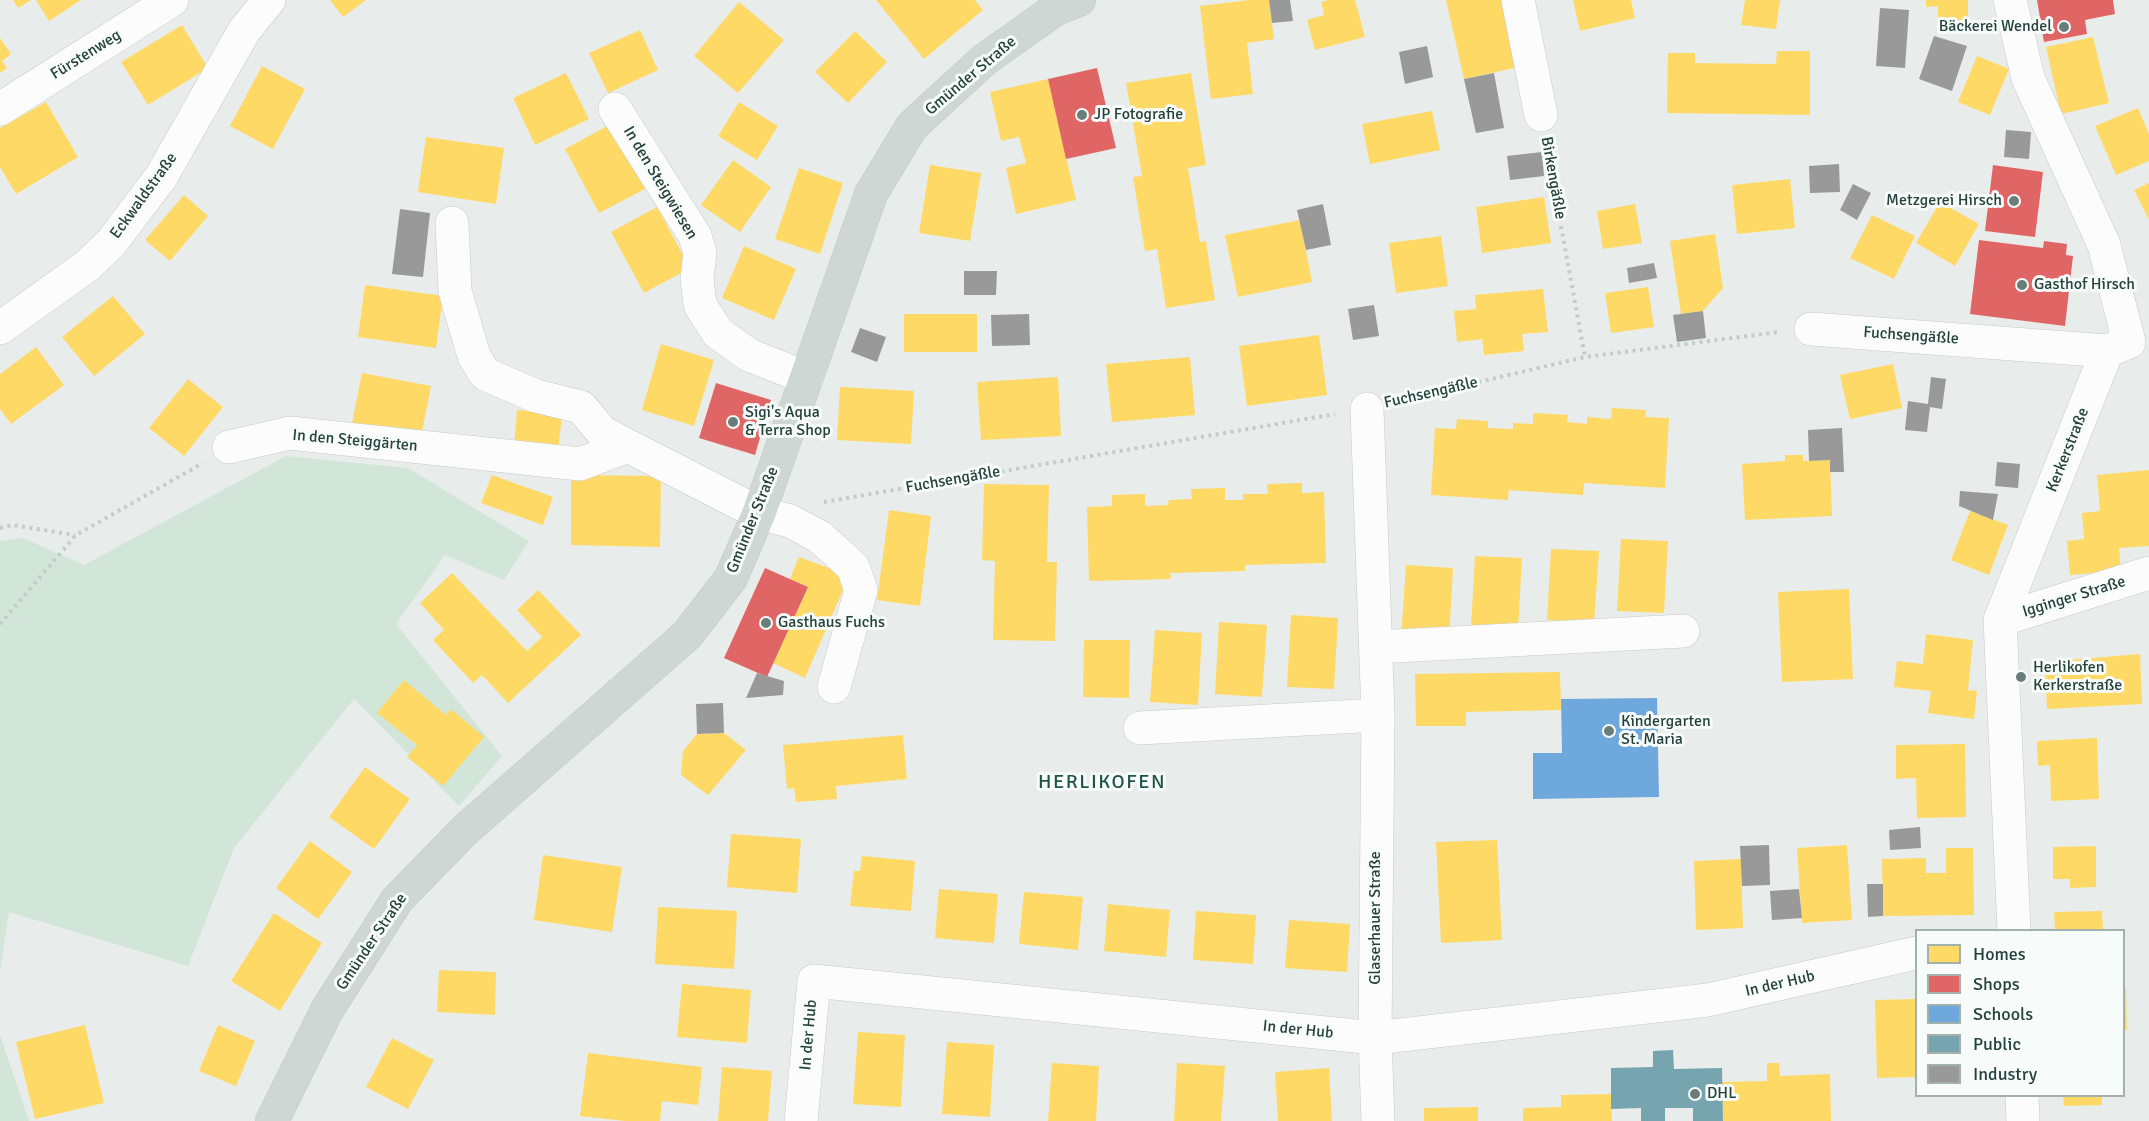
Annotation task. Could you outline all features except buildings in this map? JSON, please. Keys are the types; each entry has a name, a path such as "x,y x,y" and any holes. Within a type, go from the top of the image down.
{"main road":[{"name":"Gmünder Straße","path":"272,1121 327,1010 397,900 464,831 687,635 731,578 759,513 872,194 912,126 984,60 1056,9 1079,0"}],"street":[{"name":"Fürstenweg","path":"0,109 172,0"},
{"name":"Eckwaldstraße","path":"0,328 87,266 111,243 161,177 244,31 269,0"},
{"name":"Birkengäßle","path":"1518,0 1541,115"},
{"path":"2010,0 2028,78 2104,245 2128,346"},
{"name":"In den Steigwiesen","path":"615,109 695,236 700,253 697,278 700,305 718,333 749,355 807,378"},
{"path":"452,223 455,291 474,356 485,374 536,396 581,407 602,432 759,513 790,521 820,537 853,567 861,590 834,687"},
{"name":"Fuchsengäßle","path":"1811,329 2128,346"},
{"name":"Kerkerstraße","path":"2014,929 2000,620 2128,346"},
{"name":"Glaserhauer Straße","path":"1367,409 1378,715 1375,1038 1378,1121"},
{"name":"In den Steiggärten","path":"229,447 290,434 580,464 628,446"},
{"name":"Igginger Straße","path":"2000,620 2149,573"},
{"path":"1376,647 1683,631"},
{"path":"1140,728 1378,715"},
{"name":"In der Hub","path":"801,1121 814,981 1375,1038 1708,1000 1915,953"},
{"path":"2022,1097 2023,1121"}],"path":[{"name":"Birkengäßle","path":"1541,115 1585,357"},
{"name":"Fuchsengäßle","path":"817,503 1367,409 1585,357 1811,329"},
{"path":"0,624 76,535 229,447"},
{"path":"0,528 12,525 76,535"}],"green space":[{"path":"286,456 408,468 529,541 504,580 445,555 396,624 502,756 459,806 354,699 234,848 188,966 9,912 0,972 0,541 23,538 84,565"},
{"path":"0,1035 29,1121 0,1121"}],"place":[{"name":"Bäckerei Wendel","path":"2064,27"},
{"name":"JP Fotografie","path":"1082,115"},
{"name":"Metzgerei Hirsch","path":"2014,201"},
{"name":"Gasthof Hirsch","path":"2022,285"},
{"name":"Sigi's Aqua & Terra Shop","path":"733,422"},
{"name":"Gasthaus Fuchs","path":"766,623"},
{"name":"Herlikofen Kerkerstraße","path":"2021,677"},
{"name":"Kindergarten St. Maria","path":"1609,731"},
{"name":"DHL","path":"1695,1094"}],"district":[{"name":"HERLIKOFEN","path":"1102,783"}]}
